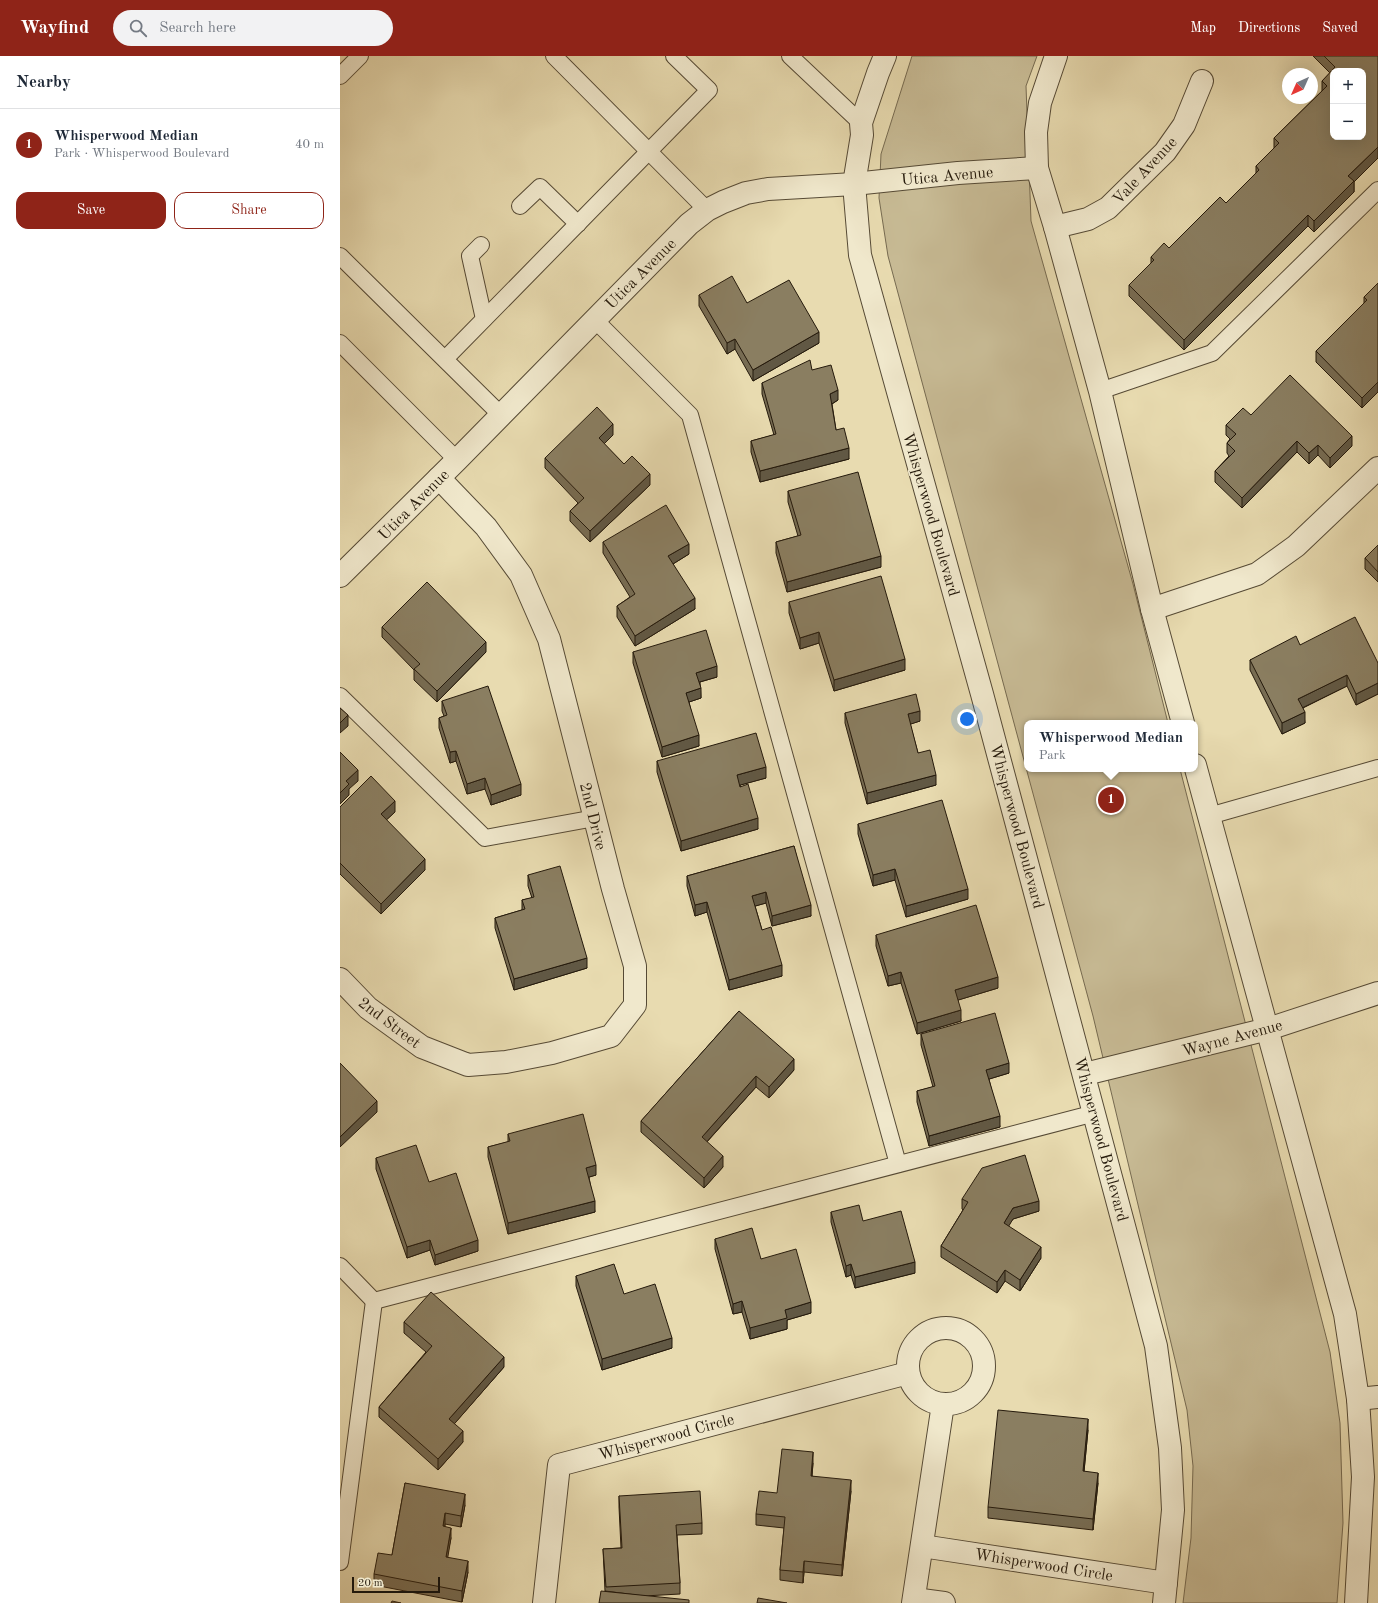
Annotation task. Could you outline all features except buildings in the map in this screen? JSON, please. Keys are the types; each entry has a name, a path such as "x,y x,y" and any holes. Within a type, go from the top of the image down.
{"street":[{"name":"Whisperwood Boulevard","path":"886,56 878,73 862,123 862,135 854,184 860,255 982,694 1085,1074 1156,1346 1170,1448 1173,1510 1165,1593"},
{"path":"1056,56 1040,103 1036,132 1037,168 1055,227 1100,391 1152,608 1183,720"},
{"name":"Vale Avenue","path":"1055,227 1088,218 1108,208 1165,152 1184,125 1202,80"},
{"name":"Utica Avenue","path":"340,576 457,460 689,224 707,210 746,193 768,189 854,184 958,173 1037,168"},
{"path":"1152,608 1257,574 1296,546 1378,468"},
{"name":"2nd Drive","path":"439,478 486,527 521,574 549,639 635,966 635,1005 612,1036 544,1054 506,1062 468,1065"},
{"path":"1197,772 1368,1398 1356,1603"},
{"name":"2nd Street","path":"340,979 368,1008 422,1047 468,1065"},
{"name":"Wayne Avenue","path":"1085,1074 1268,1029 1378,993"},
{"path":"942,1328 955,1329 966,1334 976,1343 982,1354 984,1367 981,1379 975,1390 966,1398 955,1403 943,1404 931,1401 920,1394 908,1373 908,1360 912,1349 919,1339 930,1331 942,1328"},
{"name":"Whisperwood Circle","path":"544,1603 559,1464 908,1373"},
{"path":"943,1404 914,1601 944,1603"},
{"name":"Whisperwood Circle","path":"922,1546 1165,1593"}],"lane":[{"path":"340,76 360,56"},
{"path":"554,56 707,210"},
{"path":"445,359 709,90 674,56"},
{"path":"790,56 862,123"},
{"path":"520,206 540,187 578,224"},
{"path":"1100,391 1212,353 1378,190"},
{"path":"481,245 470,256 484,319"},
{"path":"340,256 501,415"},
{"path":"594,319 690,415 898,1164"},
{"path":"340,343 457,460"},
{"path":"340,696 485,838 595,818"},
{"path":"1209,816 1378,768"},
{"path":"374,1301 1095,1113"},
{"path":"340,1266 374,1301"},
{"path":"340,1562 374,1301"}],"shaded area":[{"path":"912,56 1037,56 1026,86 1031,221 1133,584 1167,720 1024,720 1024,760 888,256 879,198 881,154"},
{"path":"1027,772 1181,772 1330,1352 1340,1423 1343,1523 1337,1603 1183,1603 1191,1538 1193,1466 1187,1410 1093,1016"}],"place":[{"name":"Whisperwood Median","path":"1111,800"}]}
